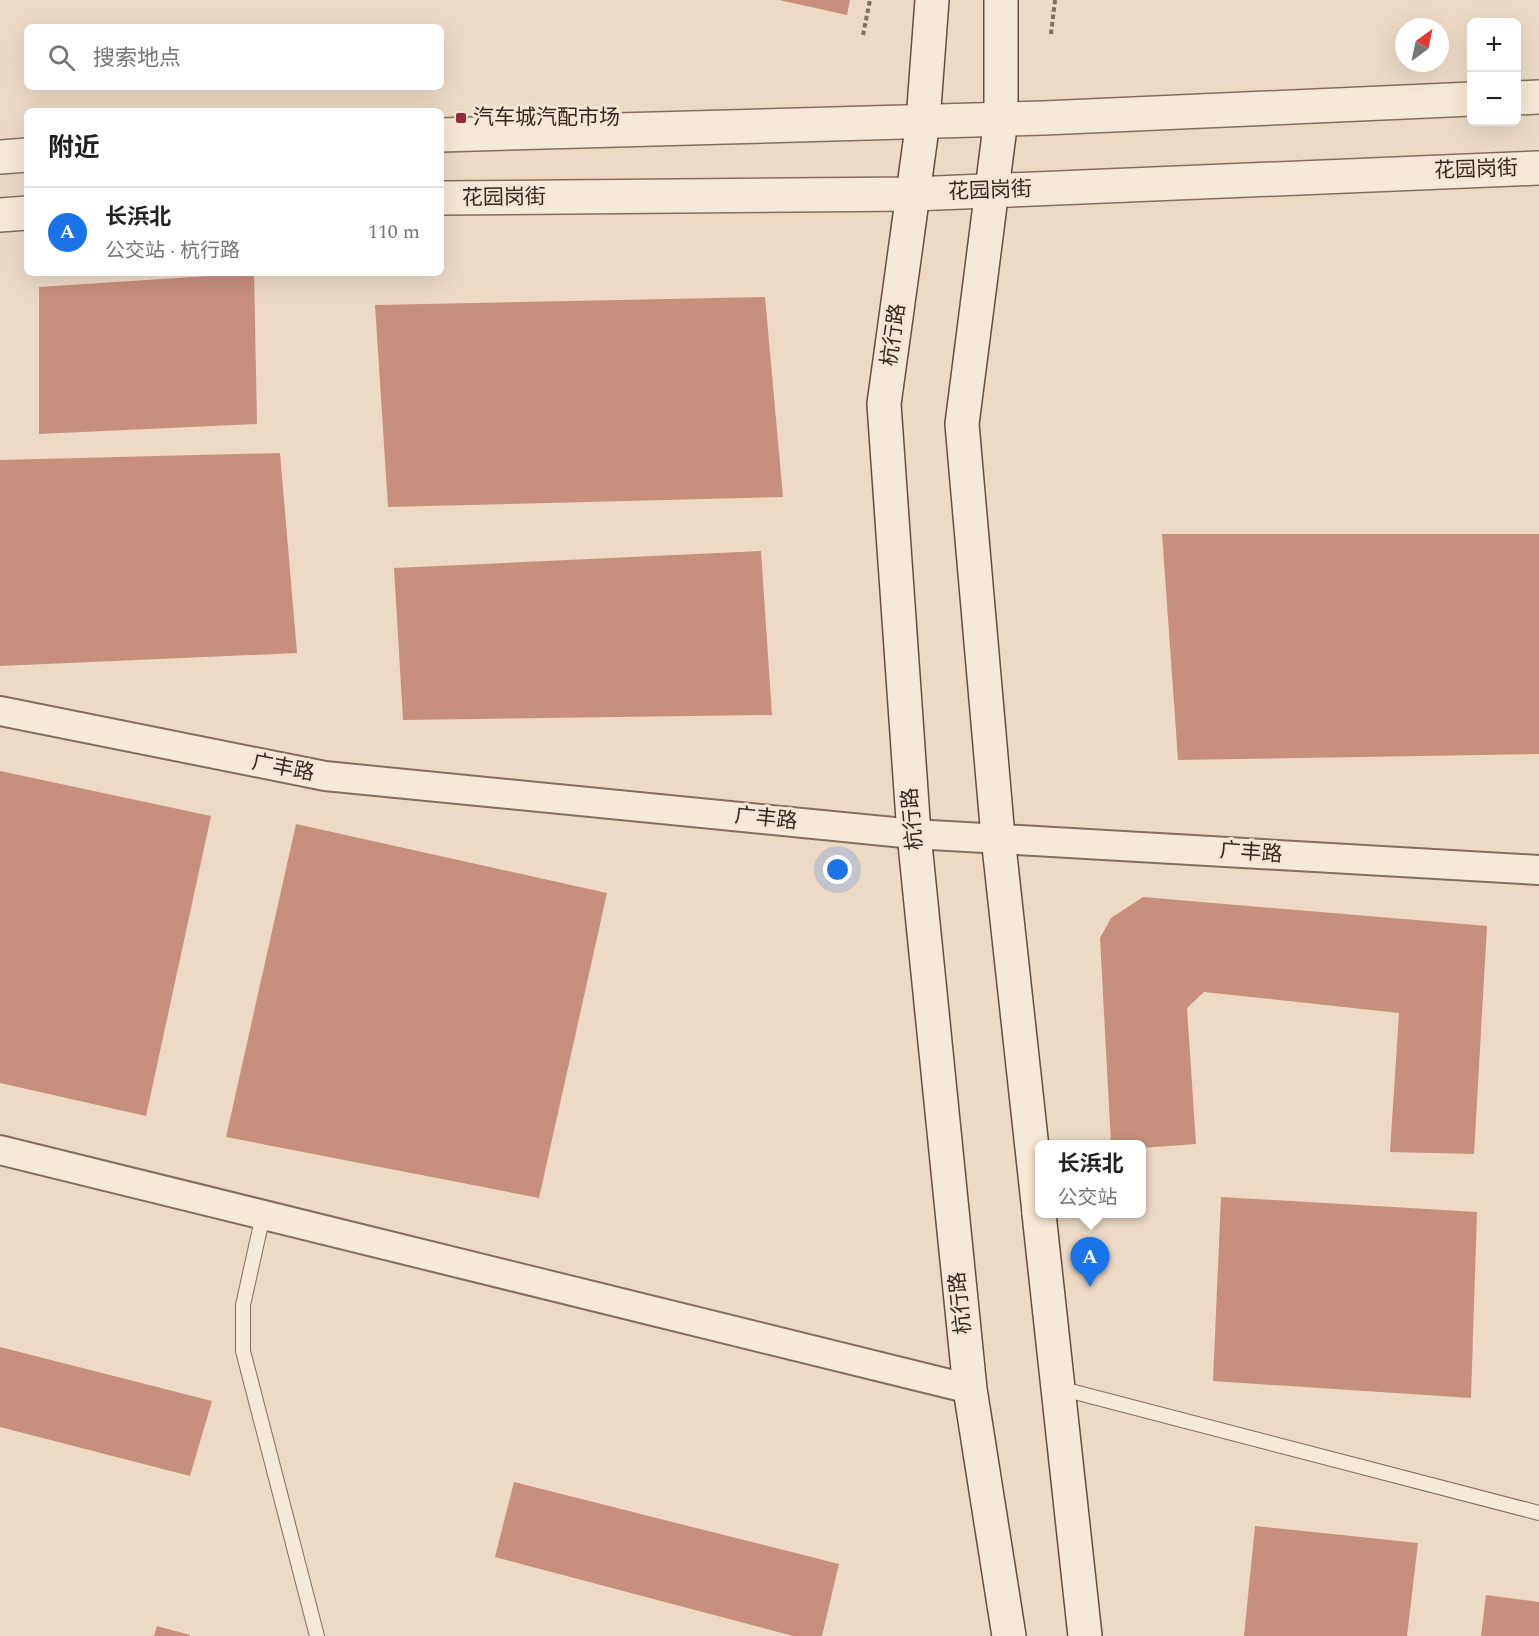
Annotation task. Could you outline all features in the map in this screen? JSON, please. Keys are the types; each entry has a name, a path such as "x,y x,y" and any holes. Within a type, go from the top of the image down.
{"main road":[{"name":"杭行路","path":"932,0 923,121 884,404 914,834 970,1389 1009,1636"},
{"path":"1001,0 1001,119 962,424 998,837 1035,1176"},
{"path":"1521,98 1539,97"},
{"path":"444,135 1001,119 1467,99"},
{"path":"0,157 24,155"},
{"name":"花园岗街","path":"444,198 913,194 1539,168"},
{"path":"0,215 24,213"},
{"path":"1040,1218 1085,1636"}],"street":[{"name":"广丰路","path":"0,711 325,776 914,834 998,837 1539,870"},
{"path":"0,1150 970,1389"}],"lane":[{"path":"263,1215 243,1305 243,1351 317,1636"},
{"path":"1058,1387 1539,1513"}],"path":[{"path":"863,35 870,0"},
{"path":"1051,34 1055,0"}],"building":[{"path":"779,0 850,0 847,15"},
{"path":"208,276 254,276 257,424 39,434 39,287"},
{"path":"765,297 783,497 388,507 375,305"},
{"path":"280,453 297,653 0,666 0,460"},
{"path":"1162,534 1539,534 1539,754 1178,760"},
{"path":"761,551 772,715 403,720 394,568"},
{"path":"0,771 211,816 146,1116 0,1083"},
{"path":"296,824 607,893 539,1198 226,1137"},
{"path":"1143,897 1487,926 1474,1154 1390,1152 1399,1013 1204,992 1187,1008 1196,1144 1146,1148 1146,1140 1111,1140 1100,938 1111,918"},
{"path":"1221,1197 1477,1212 1471,1398 1213,1381"},
{"path":"0,1347 212,1401 190,1476 0,1427"},
{"path":"514,1482 839,1564 822,1636 793,1636 495,1557"},
{"path":"1255,1526 1418,1543 1407,1636 1244,1636"},
{"path":"1486,1595 1539,1602 1539,1636 1481,1636"},
{"path":"157,1626 190,1635 190,1636 154,1636"}],"place":[{"name":"汽车城汽配市场","path":"461,118"},
{"name":"长浜北","path":"1090,1287"}]}
